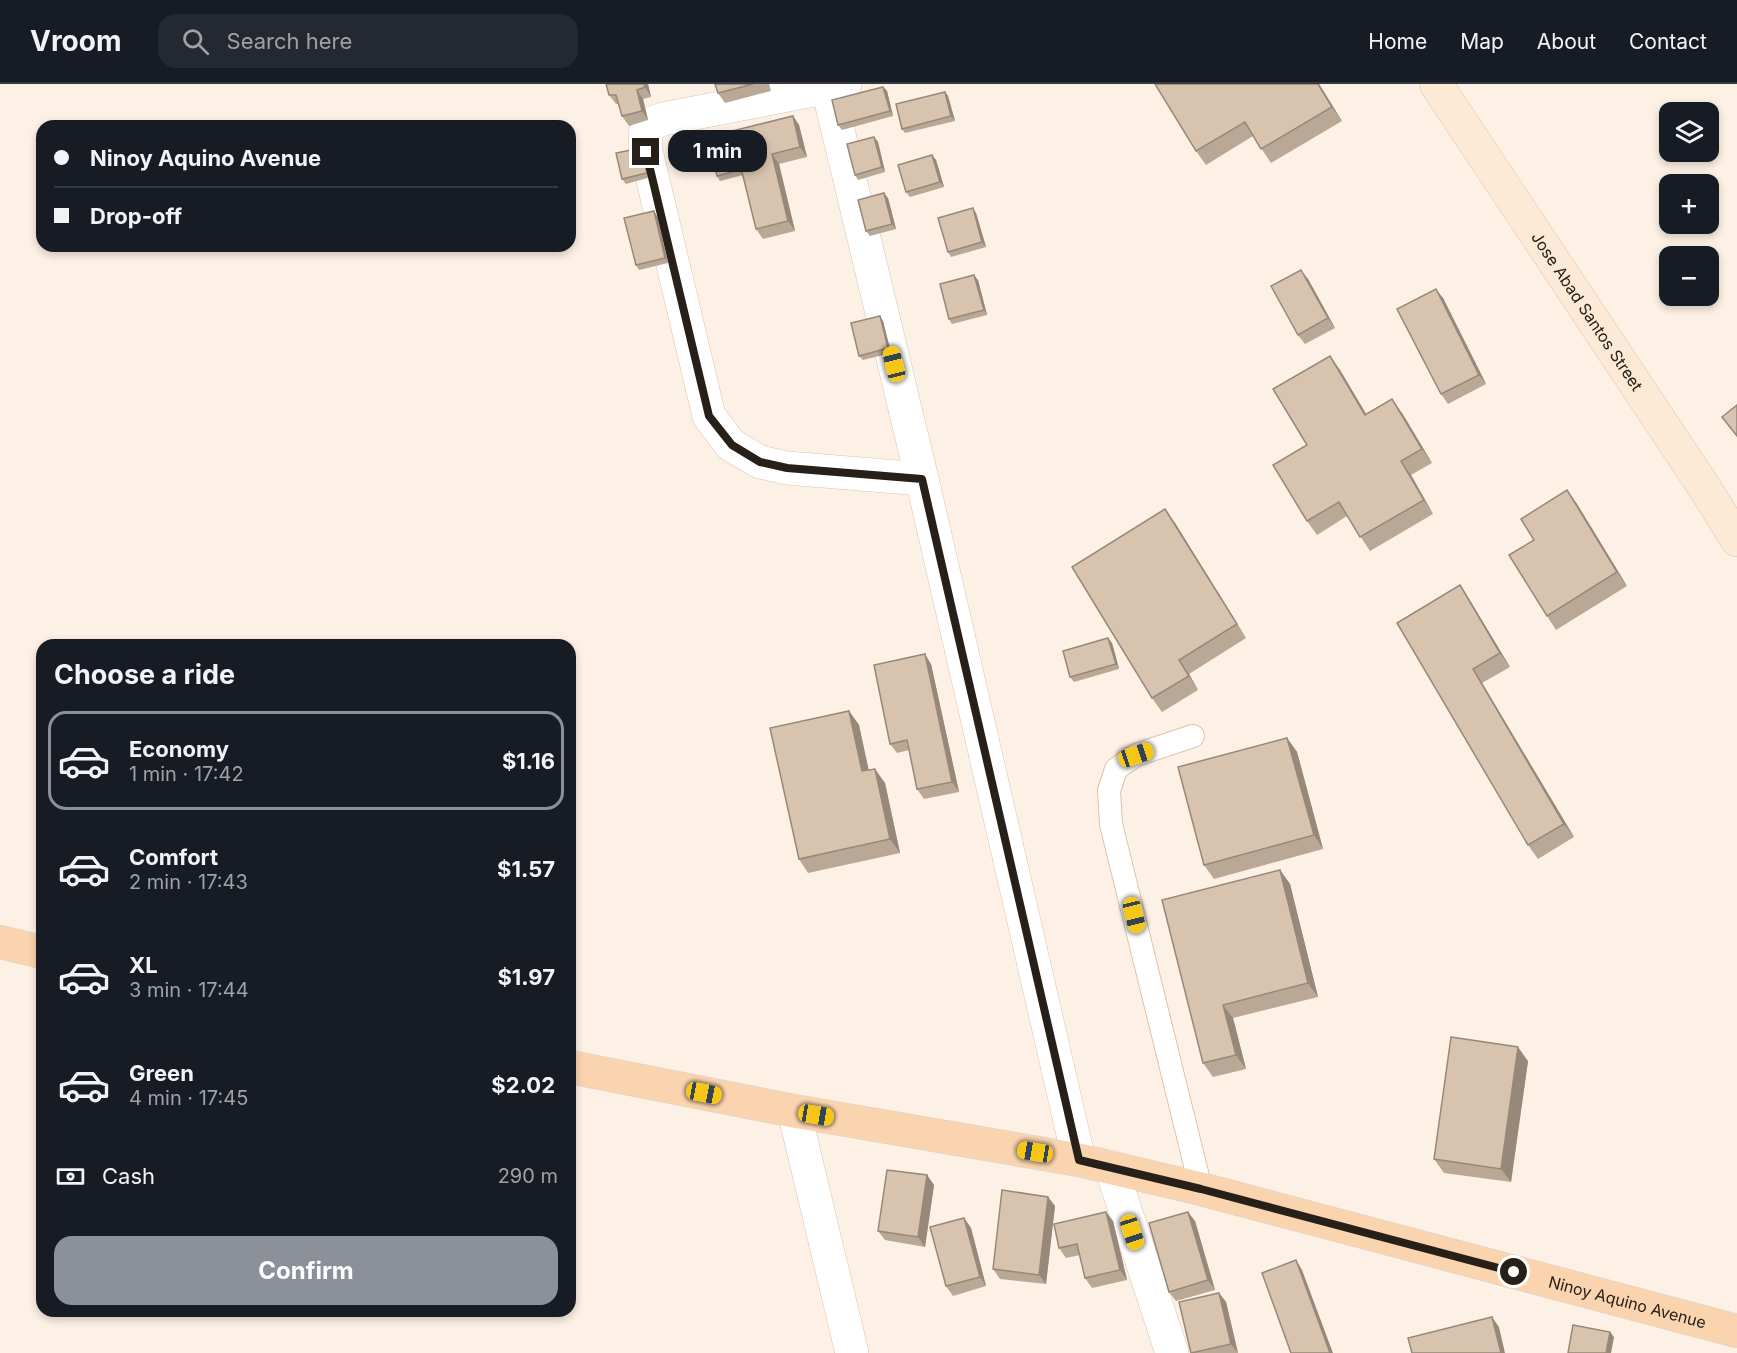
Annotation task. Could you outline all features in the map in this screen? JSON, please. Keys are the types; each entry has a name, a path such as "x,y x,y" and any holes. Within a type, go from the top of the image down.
{"main road":[{"name":"Jose Abad Santos Street","path":"1436,84 1737,540"},
{"path":"0,942 36,951"},
{"name":"Ninoy Aquino Avenue","path":"576,1068 794,1111 1111,1167 1737,1331"}],"street":[{"path":"922,479 787,468 760,462 732,445 709,416 646,152 645,134 650,124 663,119 837,86 922,479 1079,1160"},
{"path":"794,1111 852,1353"},
{"path":"1111,1167 1172,1353"}],"lane":[{"path":"1193,736 1136,755 1116,769 1109,791 1111,824 1201,1189"}],"building":[{"path":"606,84 644,84 645,87 637,90 642,111 622,116 616,95 609,95"},
{"path":"715,84 753,84 718,93"},
{"path":"1155,84 1318,84 1332,107 1261,149 1245,122 1196,151"},
{"path":"883,87 890,111 838,125 832,100"},
{"path":"945,92 951,116 902,129 896,104"},
{"path":"793,116 800,147 772,154 788,221 756,229 732,131"},
{"path":"874,137 882,167 855,175 847,144"},
{"path":"731,138 739,170 717,176 709,144"},
{"path":"641,148 647,173 622,179 616,153"},
{"path":"932,155 940,182 906,192 898,165"},
{"path":"884,193 892,224 866,231 858,200"},
{"path":"973,208 982,242 948,252 938,218"},
{"path":"654,211 665,258 636,265 624,218"},
{"path":"1301,270 1328,318 1298,335 1271,286"},
{"path":"974,275 984,310 949,319 940,284"},
{"path":"1436,289 1479,375 1441,394 1397,309"},
{"path":"880,316 888,348 859,356 851,323"},
{"path":"1330,356 1365,415 1392,399 1422,449 1401,461 1424,500 1360,537 1339,502 1307,521 1273,465 1307,445 1273,389"},
{"path":"1737,405 1737,436 1722,417"},
{"path":"1567,490 1617,572 1547,616 1509,555 1534,540 1521,519"},
{"path":"1165,509 1237,624 1179,660 1189,676 1152,698 1072,567"},
{"path":"1460,585 1500,653 1473,669 1564,824 1528,845 1397,623"},
{"path":"1108,638 1116,664 1070,677 1063,651"},
{"path":"925,654 952,782 917,789 907,740 890,744 874,665"},
{"path":"849,711 862,771 875,769 890,839 799,859 770,728"},
{"path":"1287,738 1314,835 1204,865 1178,767"},
{"path":"1280,870 1308,983 1223,1005 1236,1055 1203,1063 1162,900"},
{"path":"1451,1037 1518,1047 1501,1169 1434,1159"},
{"path":"887,1170 927,1175 918,1237 878,1231"},
{"path":"1002,1190 1048,1197 1039,1275 993,1269"},
{"path":"1106,1212 1120,1270 1085,1278 1077,1244 1059,1248 1054,1224"},
{"path":"1188,1212 1208,1280 1169,1292 1149,1223"},
{"path":"964,1218 980,1277 946,1286 930,1227"},
{"path":"1296,1260 1330,1353 1291,1353 1262,1273"},
{"path":"1219,1293 1231,1344 1191,1353 1179,1302"},
{"path":"1492,1317 1501,1353 1412,1353 1408,1338"},
{"path":"1573,1325 1610,1332 1606,1353 1568,1353"}],"route":[{"path":"646,152 709,416 732,445 760,462 787,468 922,479 1079,1160 1201,1189 1514,1272"}]}
